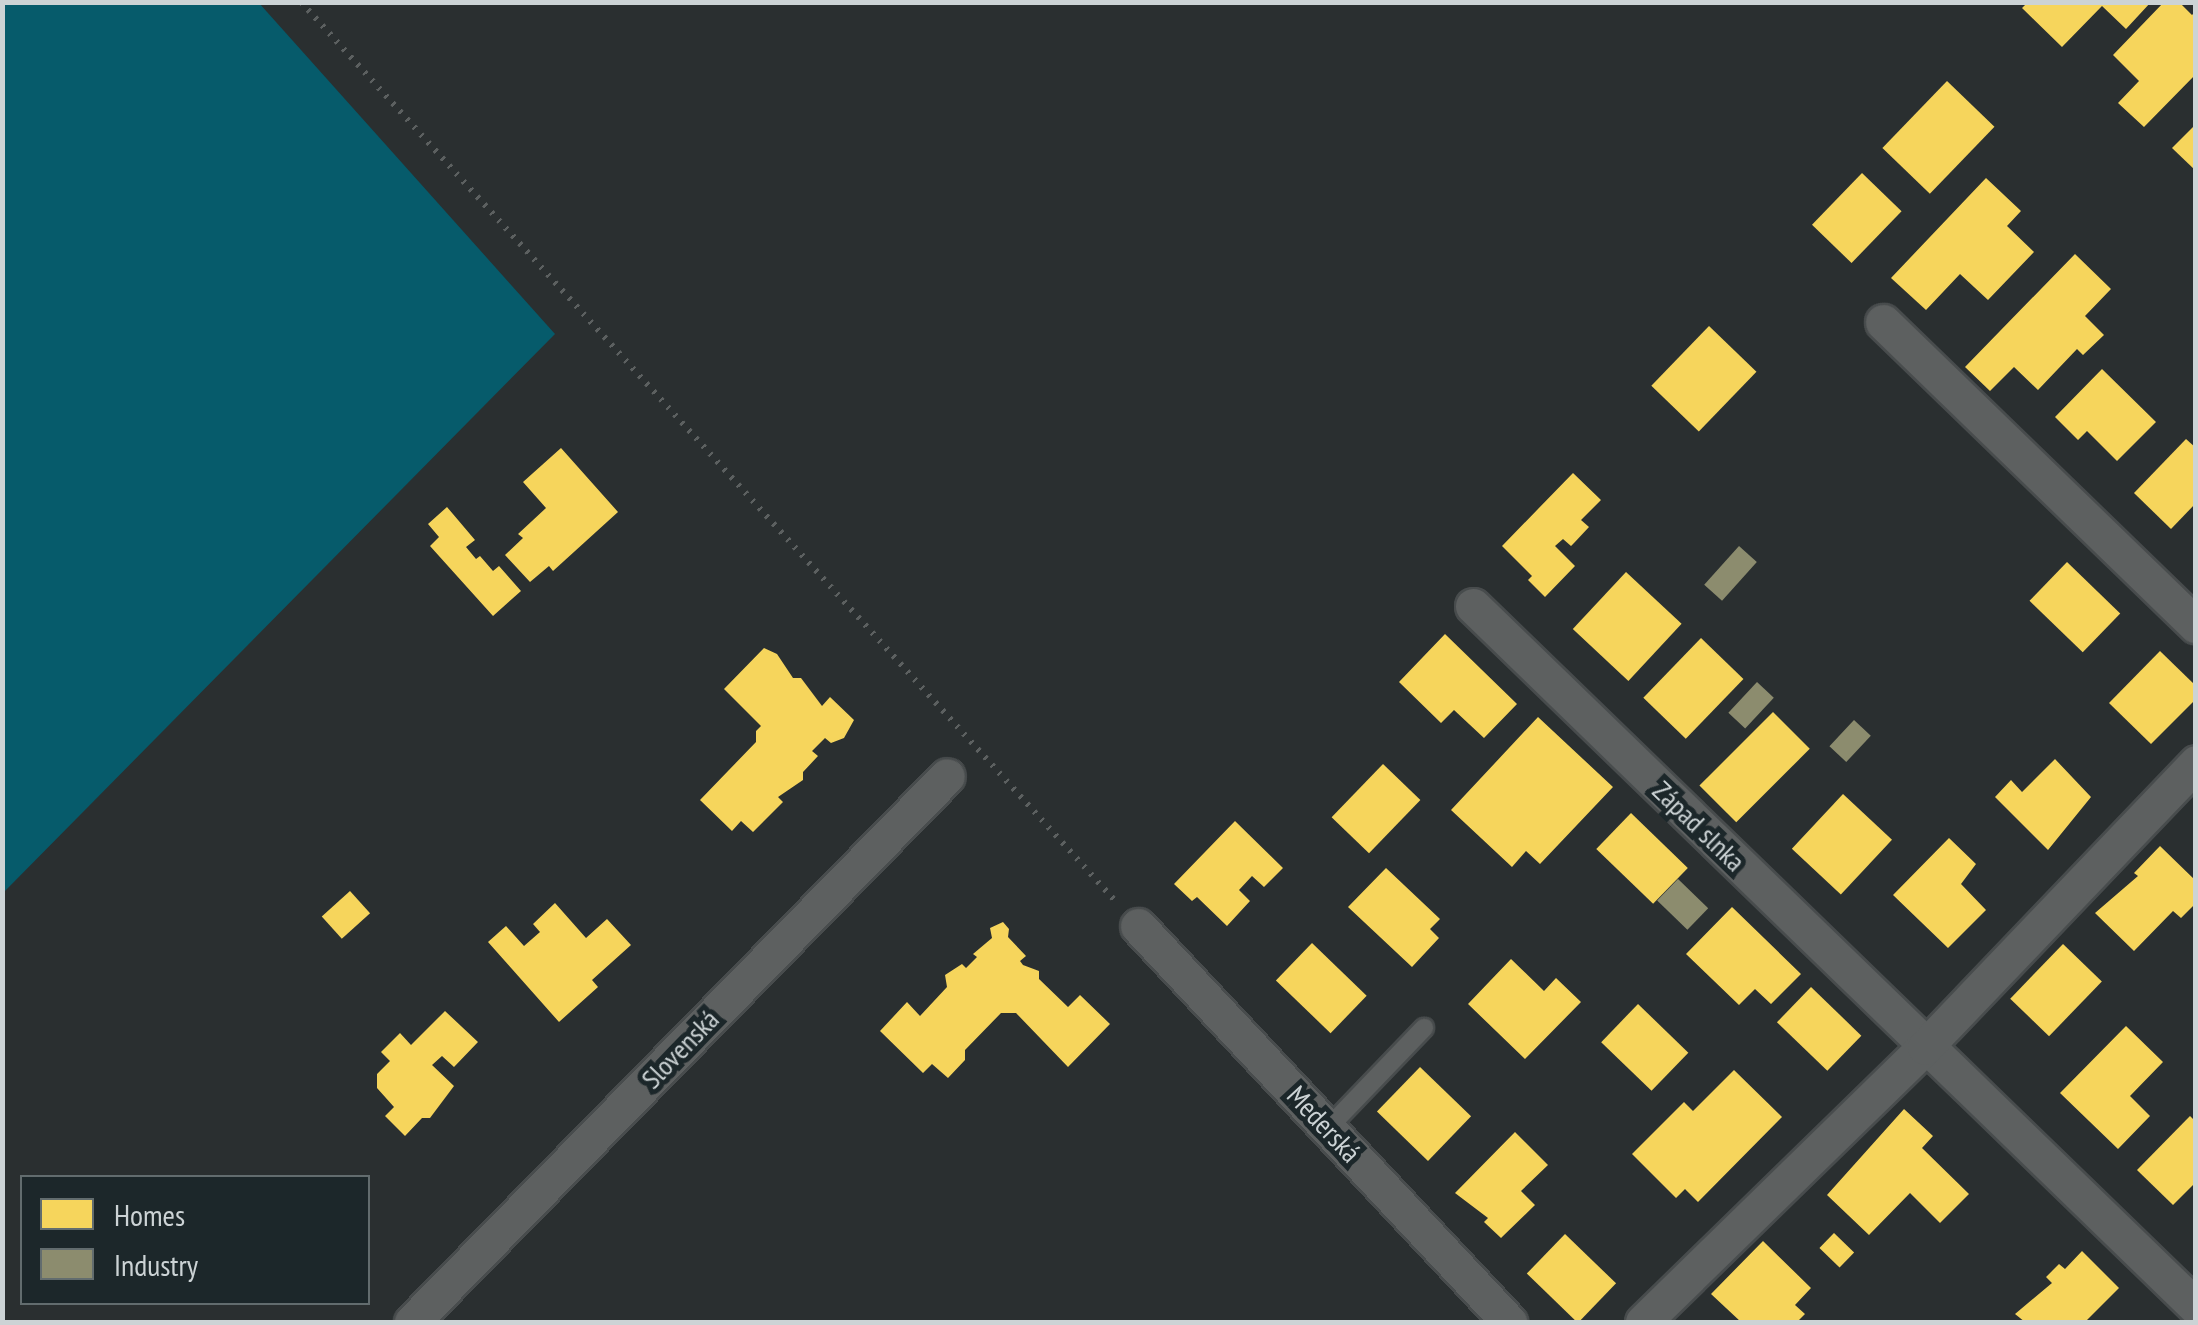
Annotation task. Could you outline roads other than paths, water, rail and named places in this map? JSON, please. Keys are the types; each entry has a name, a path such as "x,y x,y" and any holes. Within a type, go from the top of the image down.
{"street":[{"path":"1882,322 2196,624"},
{"name":"Západ slnka","path":"1473,606 2196,1307"},
{"path":"1643,1322 1925,1047 2196,762"},
{"name":"Slovenská","path":"412,1322 948,776"},
{"name":"Mederská","path":"1138,926 1509,1322"}],"lane":[{"path":"1328,1128 1424,1028"}]}
